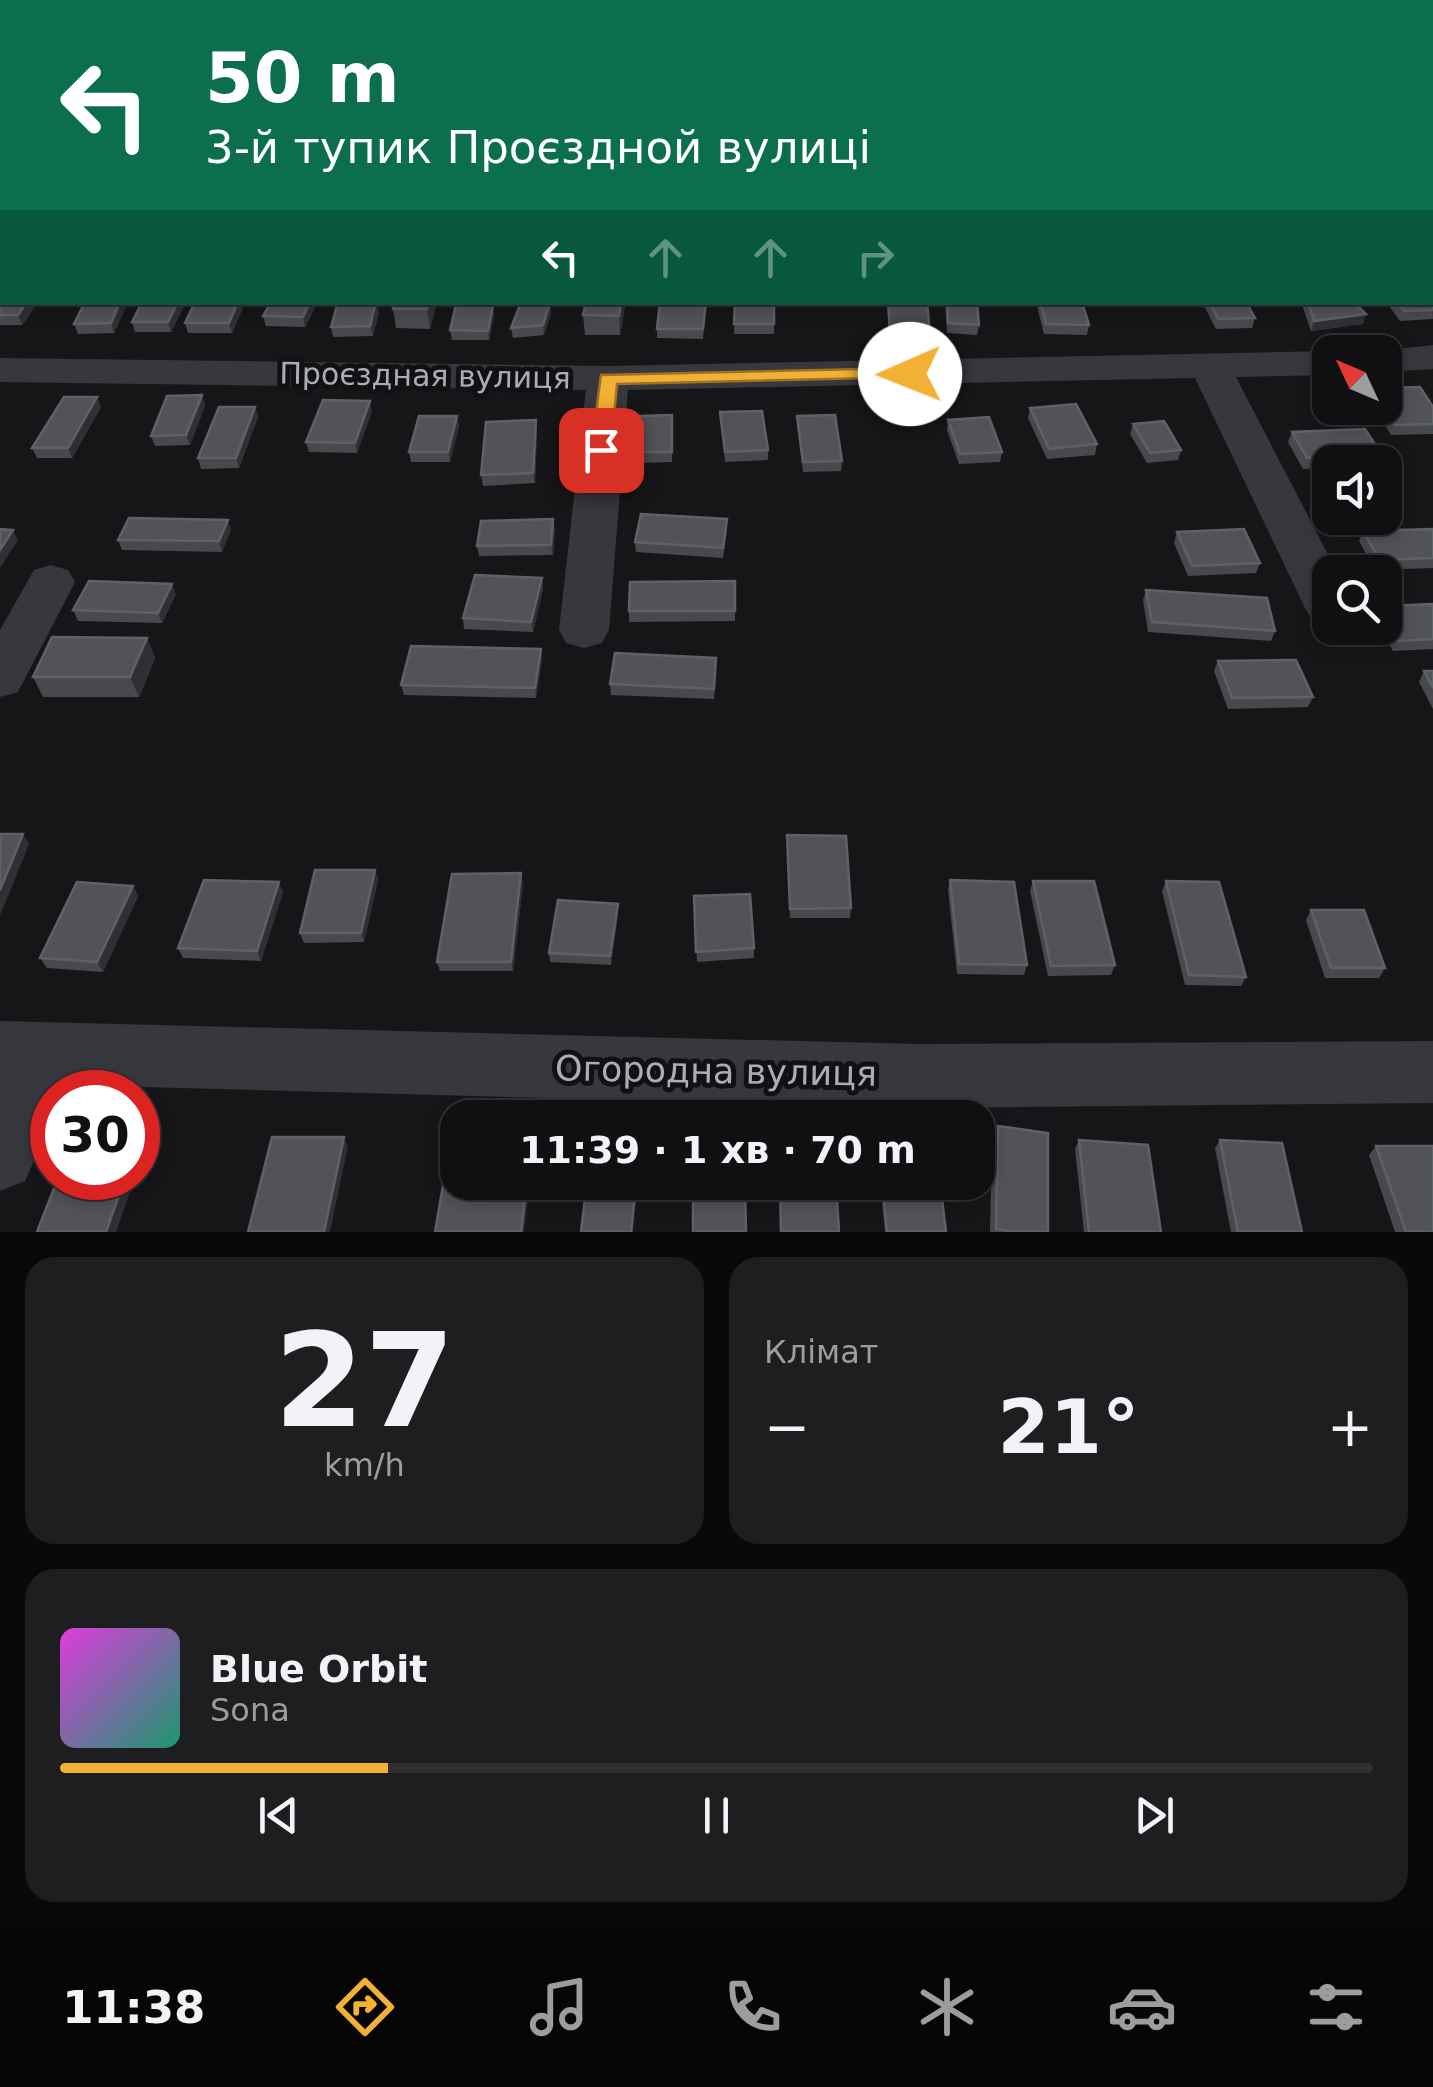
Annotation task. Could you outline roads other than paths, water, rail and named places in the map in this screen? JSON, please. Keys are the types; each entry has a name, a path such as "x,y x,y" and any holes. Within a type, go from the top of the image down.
{"street":[{"path":"1402,359 1433,358"},
{"name":"Проєздная вулиця","path":"0,370 608,378 1212,369 1312,364"},
{"path":"1212,369 1312,572"},
{"path":"584,630 608,378"},
{"path":"0,678 52,582"},
{"path":"0,1157 24,1053"},
{"name":"Огородна вулиця","path":"24,1053 918,1076 1433,1072"}]}
